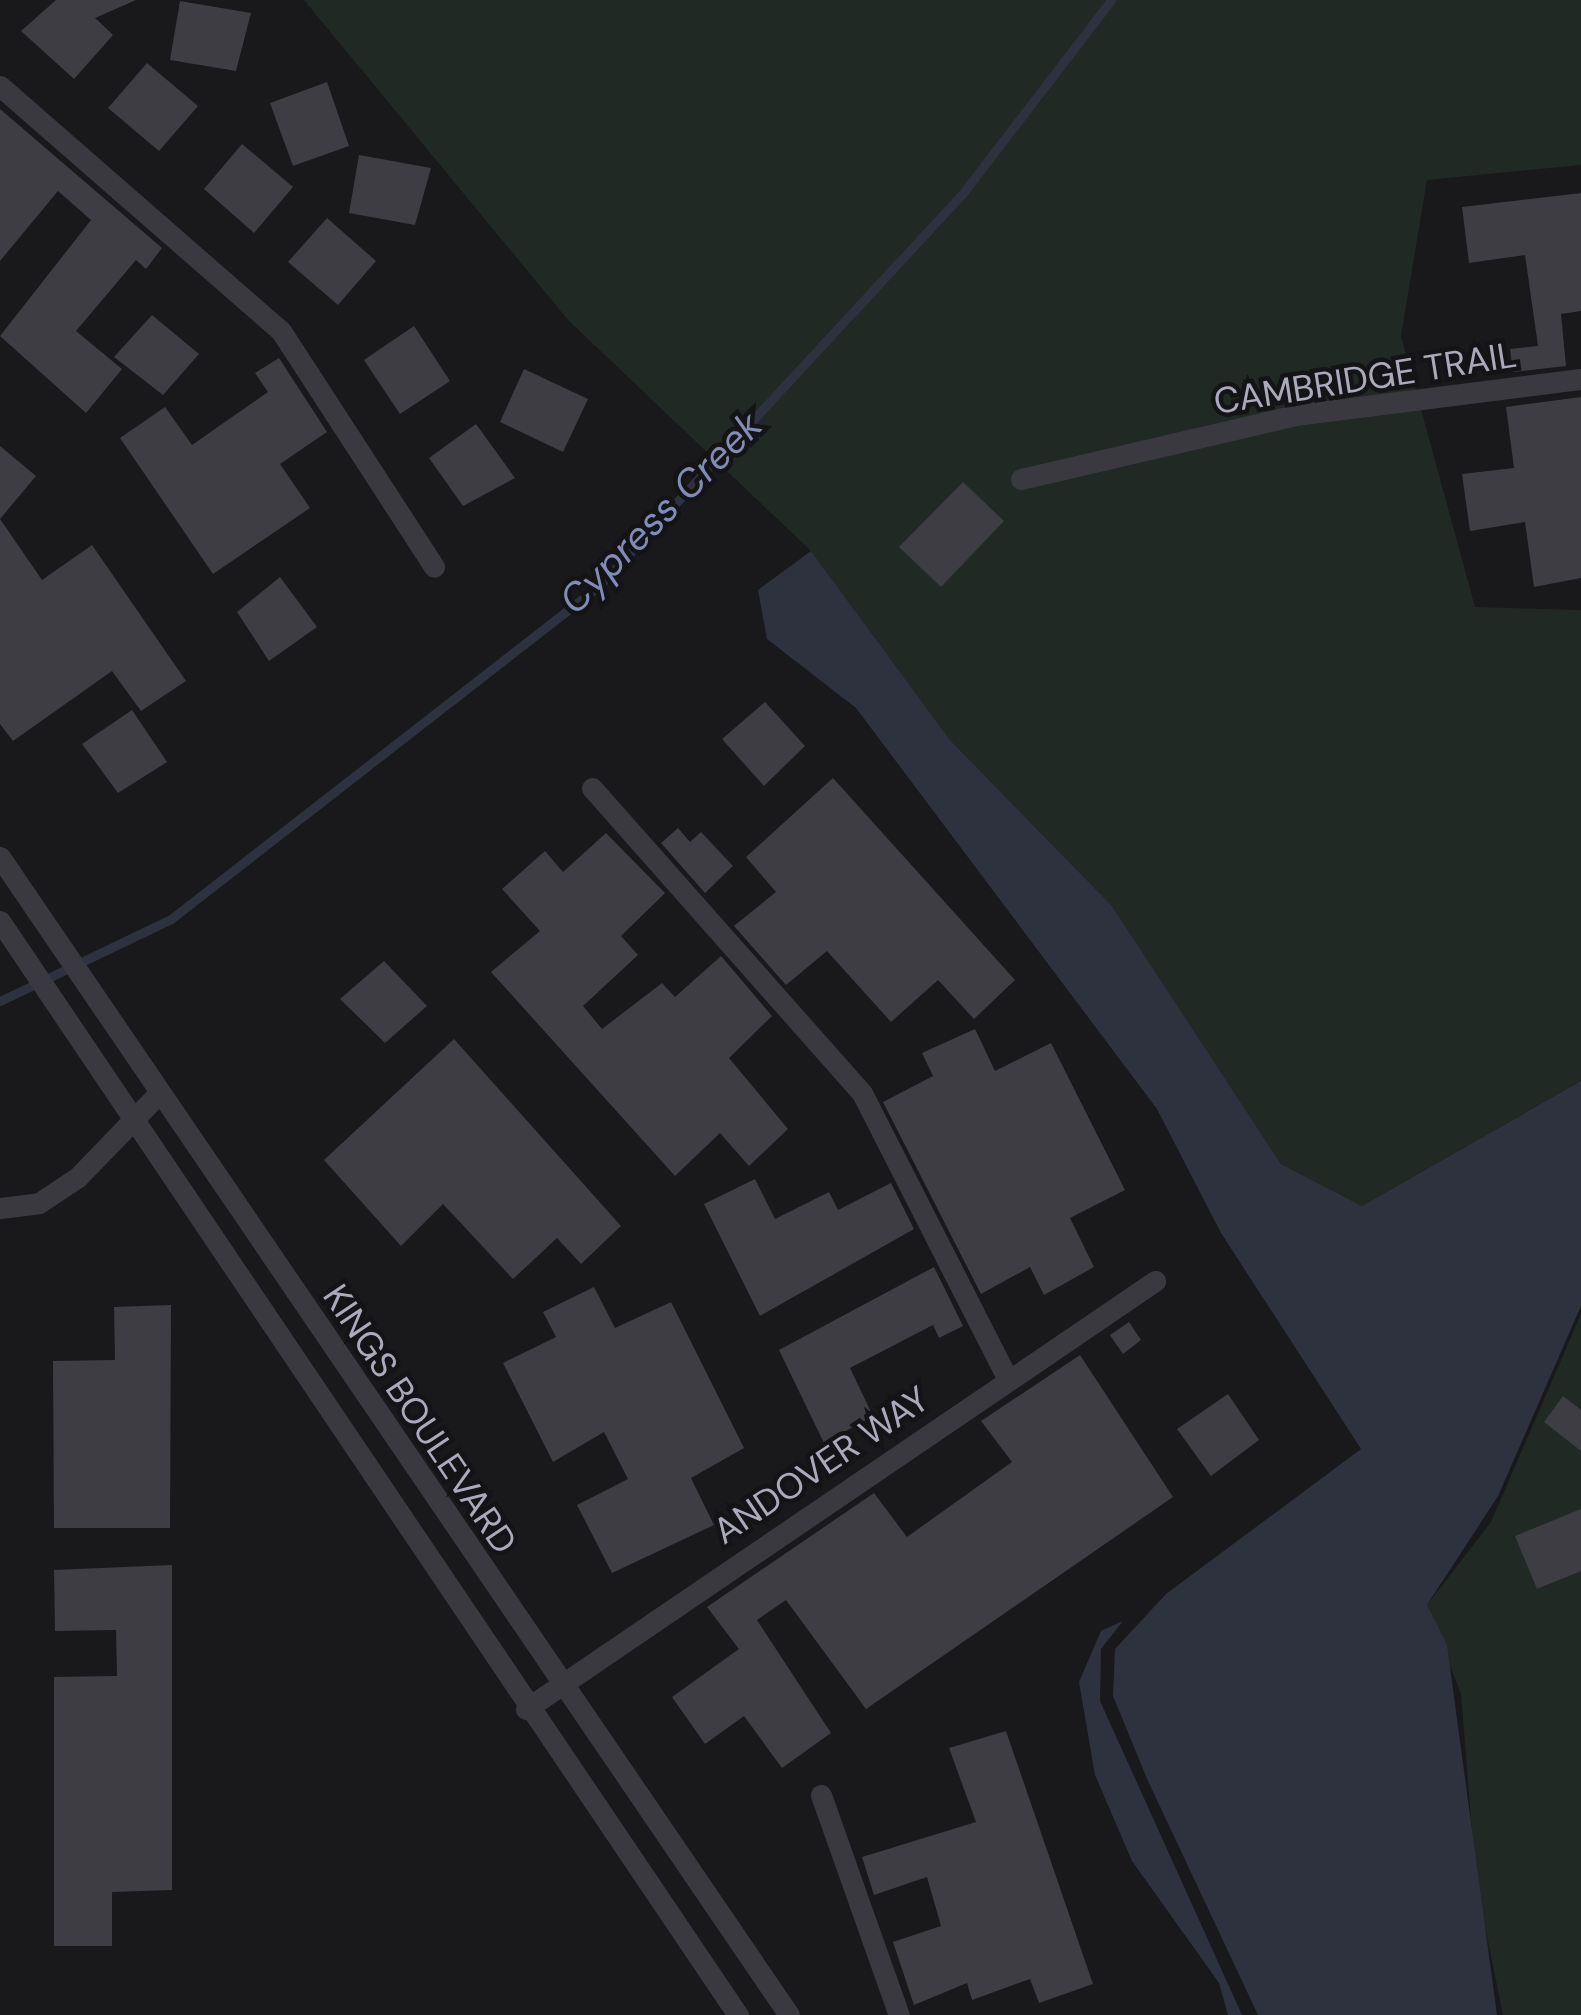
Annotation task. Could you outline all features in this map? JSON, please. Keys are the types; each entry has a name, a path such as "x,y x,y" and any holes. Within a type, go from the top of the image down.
{"street":[{"path":"0,86 281,331 434,567"},
{"name":"CAMBRIDGE TRAIL","path":"1021,479 1294,415 1581,379"},
{"path":"592,788 862,1093 1008,1379"},
{"name":"KINGS BOULEVARD","path":"0,857 789,2015"},
{"name":"KINGS BOULEVARD","path":"0,921 103,1067 526,1709 737,2015"},
{"path":"0,1208 58,1190 159,1093"},
{"name":"ANDOVER WAY","path":"526,1709 1156,1281"},
{"path":"821,1795 899,2015"}],"shaded area":[{"path":"304,0 1581,0 1581,165 1427,180 1401,336 1475,607 1581,610 1581,1081 1362,1206 1281,1164 1112,906 950,740 811,551 568,320"},
{"path":"1581,1314 1581,2015 1503,2015 1476,1882 1461,1694 1427,1605 1491,1522"}],"water":[{"path":"811,551 950,740 1112,906 1281,1164 1362,1206 1581,1081 1581,1306 1498,1496 1427,1605 1447,1645 1497,2015 1258,2015 1148,1781 1113,1696 1115,1649 1166,1594 1361,1449 1221,1233 1157,1109 856,708 767,639 758,590"},
{"path":"1123,1621 1101,1649 1100,1701 1242,2015 1228,2015 1219,1983 1132,1861 1095,1775 1079,1682 1101,1631"}],"building":[{"path":"56,0 136,0 95,18 113,35 74,79 21,31"},
{"path":"180,1 251,13 236,71 170,60"},
{"path":"147,63 198,106 159,151 108,108"},
{"path":"327,82 349,146 293,166 270,103"},
{"path":"0,109 162,248 146,269 136,260 76,331 122,369 86,413 0,336 91,220 58,191 0,261"},
{"path":"242,144 293,187 254,233 204,189"},
{"path":"359,155 431,168 415,225 349,213"},
{"path":"1581,193 1581,311 1561,314 1566,366 1513,372 1510,349 1538,346 1525,255 1469,263 1462,207"},
{"path":"327,218 376,261 338,305 288,262"},
{"path":"152,315 199,354 163,395 114,357"},
{"path":"414,326 450,381 400,414 364,360"},
{"path":"279,358 327,432 280,464 310,508 213,574 120,438 165,407 192,445 268,392 255,373"},
{"path":"524,369 588,399 563,452 500,422"},
{"path":"1581,397 1581,578 1534,587 1525,522 1470,531 1462,474 1514,468 1506,407"},
{"path":"476,424 515,478 463,506 429,458"},
{"path":"0,446 36,476 0,519"},
{"path":"963,482 1004,521 941,587 899,547"},
{"path":"0,519 42,580 92,545 186,681 141,711 112,671 13,741 0,724"},
{"path":"280,577 317,627 269,661 237,612"},
{"path":"765,702 805,746 764,786 722,739"},
{"path":"132,710 167,762 118,793 82,744"},
{"path":"833,778 1015,980 974,1019 938,980 891,1022 827,951 786,985 734,926 776,892 746,857"},
{"path":"678,828 690,842 701,832 733,866 705,893 661,843"},
{"path":"606,833 665,893 621,936 638,955 583,1006 602,1029 662,983 675,997 721,956 772,1016 729,1058 788,1129 749,1166 720,1133 675,1176 491,972 540,931 502,889 545,851 563,872"},
{"path":"384,961 427,1006 385,1043 340,999"},
{"path":"975,1029 995,1071 1051,1043 1125,1190 1070,1218 1094,1267 1044,1295 1030,1267 981,1294 883,1102 933,1076 922,1053"},
{"path":"454,1039 621,1226 581,1264 557,1238 513,1279 443,1204 401,1246 324,1160"},
{"path":"755,1179 775,1219 829,1192 838,1210 891,1183 914,1229 760,1316 704,1204"},
{"path":"934,1267 963,1326 939,1338 933,1325 850,1368 873,1416 824,1443 779,1350"},
{"path":"594,1287 615,1328 671,1302 744,1448 691,1478 714,1525 612,1573 577,1505 628,1479 604,1432 553,1462 503,1363 556,1337 543,1312"},
{"path":"171,1305 170,1528 54,1528 53,1361 115,1360 114,1307"},
{"path":"1129,1322 1141,1340 1123,1354 1110,1335"},
{"path":"1080,1355 1173,1497 866,1709 786,1600 757,1620 831,1733 782,1768 744,1716 705,1744 672,1697 739,1649 707,1607 874,1493 907,1537 1012,1462 981,1421"},
{"path":"1228,1394 1259,1440 1211,1476 1177,1429"},
{"path":"1563,1396 1581,1410 1581,1451 1544,1422"},
{"path":"1581,1509 1581,1571 1537,1589 1515,1536"},
{"path":"172,1565 172,1890 112,1892 112,1946 54,1946 54,1677 117,1676 116,1630 55,1631 54,1570"},
{"path":"1006,1731 1093,1984 1039,2003 1030,1979 972,2000 967,1983 914,2005 893,1942 941,1926 927,1877 874,1895 862,1857 976,1822 949,1748"}],"waterway":[{"name":"Cypress Creek","path":"0,1001 171,919 600,585 963,193 1111,0"}]}
